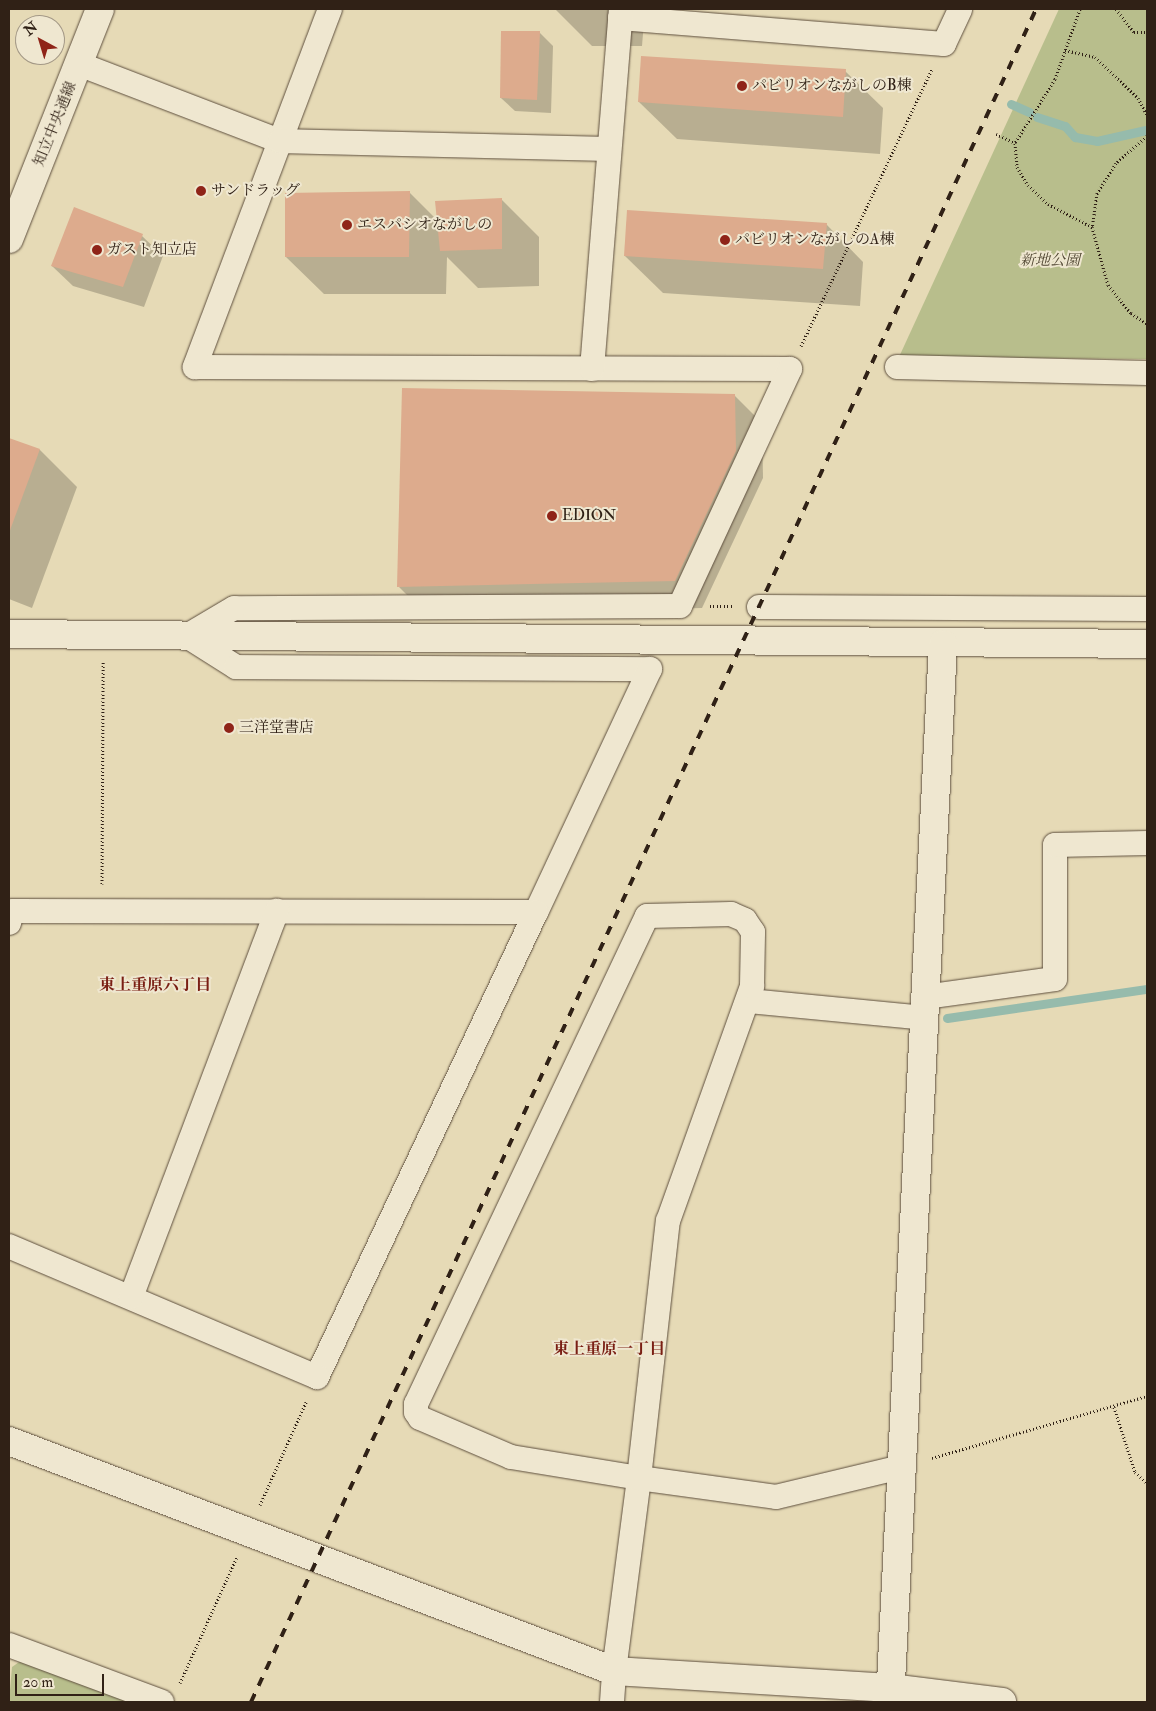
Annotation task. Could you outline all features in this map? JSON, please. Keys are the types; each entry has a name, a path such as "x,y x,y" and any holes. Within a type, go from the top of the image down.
{"street":[{"name":"知立中央通線","path":"9,239 100,9"},
{"path":"187,636 234,608 680,606 790,369 195,367 330,9"},
{"path":"592,368 607,149 620,13 944,44 960,9"},
{"path":"79,64 280,141 607,149"},
{"path":"897,367 1147,373"},
{"path":"359,607 359,638"},
{"path":"758,607 1147,609"},
{"path":"1098,644 1100,608"},
{"path":"9,634 943,644 1147,644"},
{"path":"9,1246 317,1377 650,669 236,667 187,636"},
{"path":"465,668 466,639"},
{"path":"890,1695 943,644"},
{"path":"749,1001 925,1008 1055,979 1055,845 1147,843"},
{"path":"130,1297 277,911"},
{"path":"9,923 12,912 536,912"},
{"path":"612,1702 614,1671 639,1478 668,1221 749,1001 753,932 745,920 731,914 647,916 416,1404 420,1418 510,1457 639,1478 776,1497 901,1466"},
{"path":"9,1441 614,1671 890,1695 1002,1702"},
{"path":"9,1645 162,1702"}],"path":[{"path":"1080,9 1055,78 1015,143 1017,167 1028,185 1048,204 1092,227"},
{"path":"1116,9 1134,32 1147,32"},
{"path":"790,369 944,44"},
{"path":"1064,50 1095,57 1138,98 1147,115"},
{"path":"996,134 1015,143"},
{"path":"1147,136 1111,170 1097,193 1092,227 1108,284 1131,313 1147,324"},
{"path":"680,606 758,607"},
{"path":"102,911 103,634"},
{"path":"901,1466 1114,1407 1147,1396"},
{"path":"1114,1407 1135,1472 1147,1483"}],"green space":[{"name":"新地公園","path":"1059,9 1147,9 1147,359 899,357"},
{"path":"22,1660 129,1702 9,1702 12,1667"}],"building":[{"path":"501,31 540,31 537,100 500,98"},
{"name":"パビリオンながしのB棟","path":"641,56 846,69 843,117 638,102"},
{"name":"エスパシオながしの","path":"410,191 409,257 285,257 285,193"},
{"path":"502,198 502,249 440,251 435,201"},
{"name":"ガスト知立店","path":"74,207 143,234 123,287 51,266"},
{"name":"パビリオンながしのA棟","path":"627,210 827,223 823,269 624,256"},
{"name":"EDION","path":"402,388 735,394 736,451 675,581 397,587"},
{"path":"9,438 40,449 9,533"}],"waterway":[{"path":"1011,104 1029,112"},
{"path":"1037,117 1065,126 1075,137 1097,141 1146,130"},
{"path":"947,1018 1147,989"}],"railway":[{"path":"251,1702 1036,9"}],"place":[{"name":"パビリオンながしのB棟","path":"742,86"},
{"name":"サンドラッグ","path":"201,191"},
{"name":"エスパシオながしの","path":"347,225"},
{"name":"パビリオンながしのA棟","path":"725,240"},
{"name":"ガスト知立店","path":"97,250"},
{"name":"EDION","path":"552,516"},
{"name":"三洋堂書店","path":"229,728"}],"district":[{"name":"東上重原六丁目","path":"155,985"},
{"name":"東上重原一丁目","path":"609,1349"}]}
